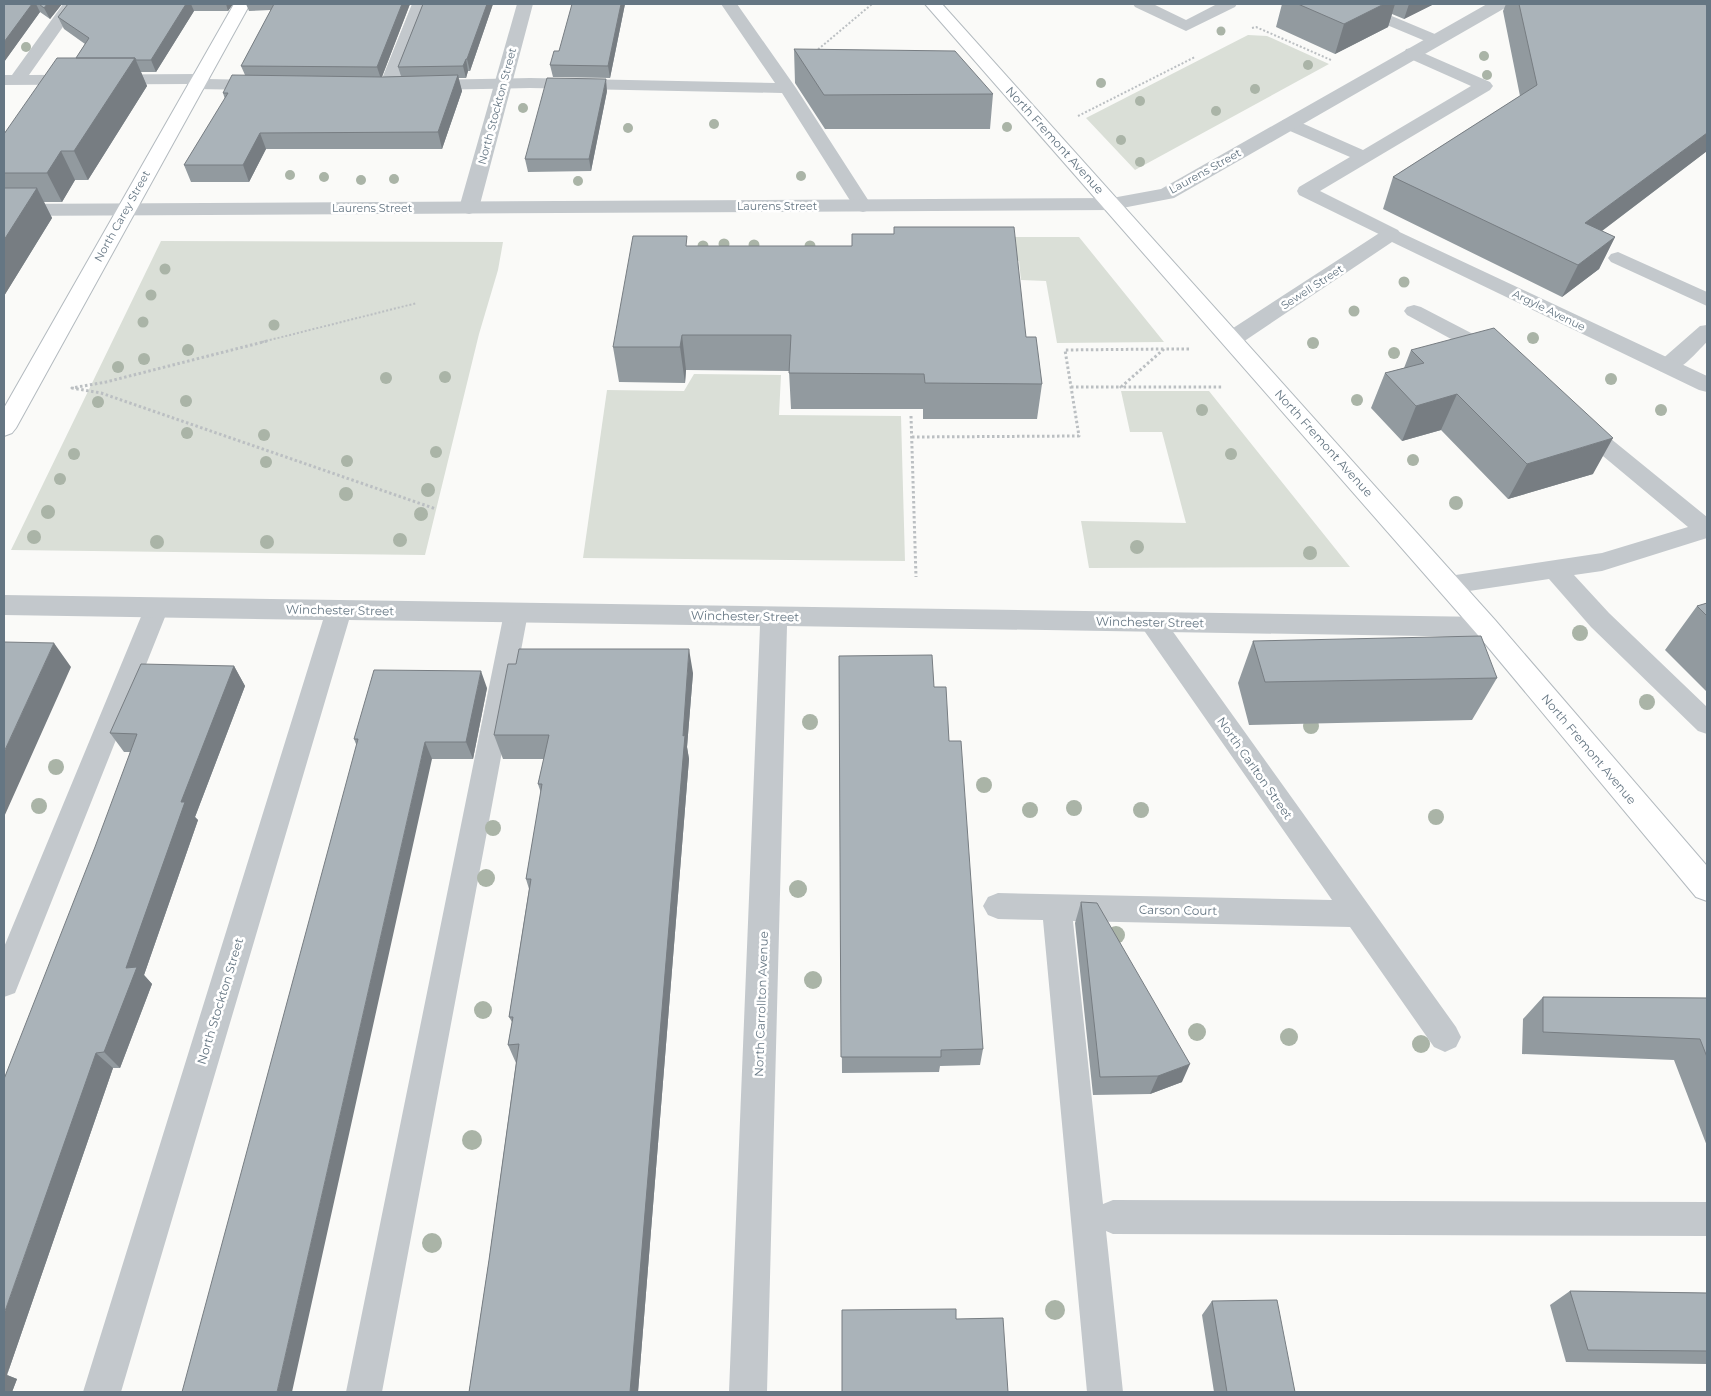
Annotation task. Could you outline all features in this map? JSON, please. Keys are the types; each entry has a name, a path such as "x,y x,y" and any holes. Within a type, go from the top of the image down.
{"main road":[{"name":"North Carey Street","path":"4,428 242,4"},
{"name":"North Fremont Avenue","path":"933,4 1486,627 1707,888"}],"street":[{"name":"North Stockton Street","path":"469,208 525,4"},
{"name":"Laurens Street","path":"4,210 1112,204 1167,194 1499,4"},
{"name":"Sewell Street","path":"1232,339 1391,234"},
{"name":"Argyle Avenue","path":"1391,234 1707,385"},
{"name":"Winchester Street","path":"4,605 1486,627"},
{"name":"North Stockton Street","path":"102,1392 338,610"},
{"name":"North Carrollton Avenue","path":"748,1392 774,616"}],"lane":[{"path":"10,80 71,4"},
{"path":"388,86 420,4"},
{"path":"729,4 784,84 863,206"},
{"path":"1141,4 1186,26 1229,4"},
{"path":"1350,4 1436,40"},
{"path":"1391,234 1306,191 1484,86 1412,53"},
{"path":"10,80 197,82 275,85"},
{"path":"370,86 784,84"},
{"path":"1289,124 1365,157"},
{"path":"1618,258 1707,300"},
{"path":"1414,311 1495,355 1511,368"},
{"path":"1668,366 1707,331"},
{"path":"1564,412 1707,530"},
{"path":"1449,585 1602,562 1707,530"},
{"path":"1554,569 1600,620 1707,723"},
{"path":"4,983 157,607"},
{"path":"364,1392 516,613"},
{"name":"North Carlton Street","path":"1152,622 1445,1037"},
{"name":"Carson Court","path":"998,906 1358,914"},
{"path":"1057,907 1105,1392"},
{"path":"1113,1217 1707,1219"}],"path":[{"path":"784,84 872,4"},
{"path":"1247,31 1256,27 1371,77"},
{"path":"1077,116 1202,54"},
{"path":"417,303 106,382 72,388 101,392 436,509"},
{"path":"1121,387 1164,349"},
{"path":"912,437 1079,436 1065,350 1190,349"},
{"path":"1071,387 1222,387"},
{"path":"911,416 916,577"}],"shaded area":[{"path":"1248,35 1267,36 1329,64 1135,170 1086,118"},
{"path":"1007,237 1079,237 1164,342 1057,343 1046,281 1021,280 1019,261 1011,258"},
{"path":"161,241 503,242 498,270 479,334 425,555 11,550"},
{"path":"694,374 781,375 779,415 901,416 905,561 583,558 607,390 684,391"},
{"path":"1121,391 1209,391 1350,567 1089,568 1081,521 1186,523 1162,432 1130,432"}],"building":[{"path":"4,4 32,4 4,42"},
{"path":"39,4 47,4 44,8"},
{"path":"68,4 186,4 151,60 136,60 135,58 76,58 89,38 58,17"},
{"path":"274,4 402,4 377,67 241,66"},
{"path":"423,4 487,4 463,66 398,67"},
{"path":"572,4 621,4 608,66 550,65 554,51 559,51"},
{"path":"1298,4 1384,4 1344,24"},
{"path":"1519,4 1707,5 1707,133 1585,223 1615,237 1578,265 1393,177 1537,85"},
{"path":"794,49 955,51 993,94 824,95"},
{"path":"57,58 135,58 74,151 61,151 47,173 4,173 4,134"},
{"path":"232,75 383,77 458,75 438,132 260,133 243,165 184,165 228,93 223,93"},
{"path":"547,78 606,79 589,159 525,159"},
{"path":"4,188 37,188 4,240"},
{"path":"894,227 1014,227 1026,337 1036,337 1042,384 925,383 924,374 789,373 791,335 682,335 680,347 613,347 633,236 687,236 686,246 852,246 852,234 894,234"},
{"path":"1494,328 1613,438 1527,464 1457,394 1416,406 1385,373 1424,363 1411,350"},
{"path":"1707,603 1707,616 1697,606"},
{"path":"1481,636 1497,678 1265,682 1253,641"},
{"path":"4,642 54,643 4,752"},
{"path":"519,649 689,649 683,736 685,735 630,1392 469,1392 519,1044 508,1045 513,1017 509,1017 531,879 526,879 542,784 538,784 549,735 494,735 508,664 516,664"},
{"path":"932,655 934,687 946,687 949,741 961,741 983,1049 941,1050 941,1057 841,1057 839,656"},
{"path":"141,664 234,666 181,802 185,802 126,968 137,967 104,1052 96,1053 4,1314 4,1079 137,734 110,733"},
{"path":"374,670 481,671 466,742 425,742 277,1392 182,1392 358,739 354,739"},
{"path":"1081,902 1097,903 1190,1064 1158,1076 1100,1077"},
{"path":"1543,997 1707,998 1707,1057 1700,1039 1543,1032"},
{"path":"1570,1291 1707,1293 1707,1351 1588,1350"},
{"path":"1277,1300 1295,1392 1227,1392 1212,1301"},
{"path":"956,1309 956,1319 1003,1318 1008,1392 842,1392 842,1310"}]}
